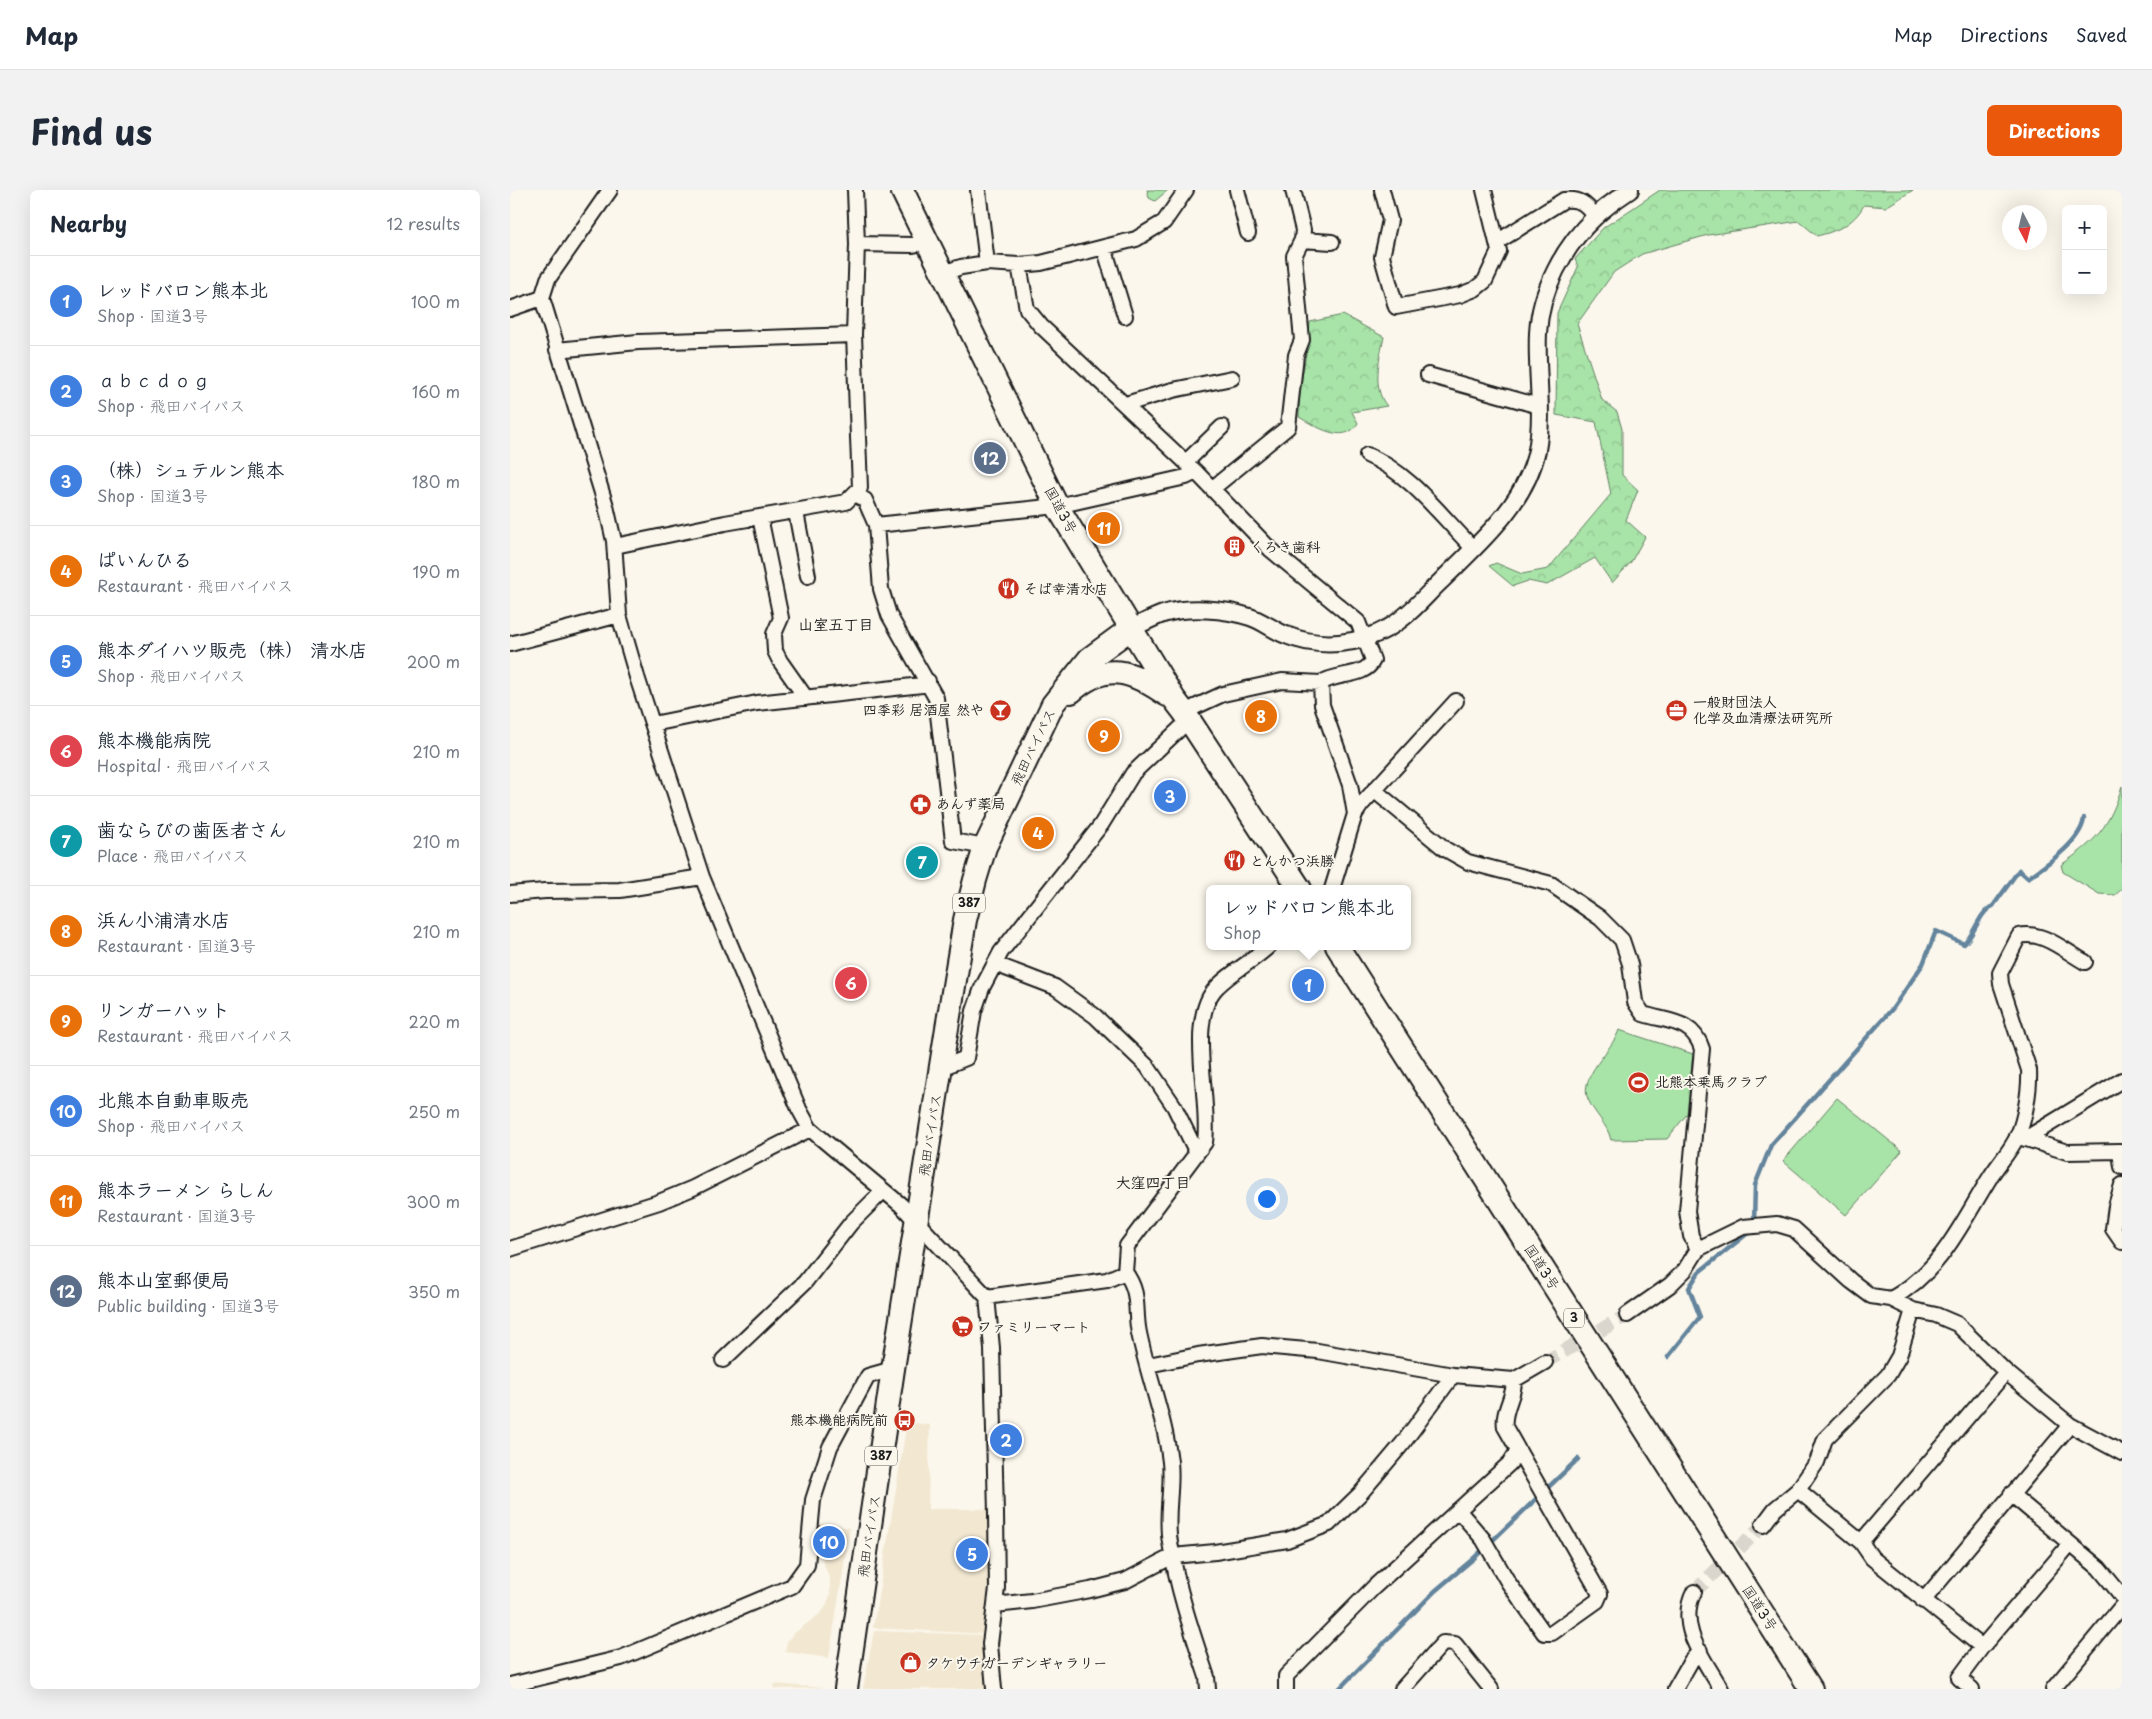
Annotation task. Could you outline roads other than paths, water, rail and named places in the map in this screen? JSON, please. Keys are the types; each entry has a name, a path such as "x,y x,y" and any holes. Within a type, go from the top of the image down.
{"highway":[{"name":"国道3号","path":"902,190 1057,506 1130,629 1297,885"},
{"name":"飛田バイパス","path":"846,1689 878,1486 893,1369 965,920 985,847 1053,704 1089,659 1130,629"},
{"path":"1047,718 1083,682 1100,674 1118,671 1134,675 1182,710"},
{"name":"国道3号","path":"1340,950 1811,1689"}],"street":[{"path":"610,190 548,279 542,298 606,506 614,546 619,615 637,677 702,877 793,1096 810,1129 901,1205 987,1297 992,1348 994,1420 997,1588 990,1644 994,1689"},
{"path":"614,546 846,502 856,494 860,488 854,335 858,244 855,190"},
{"path":"978,190 986,263"},
{"path":"942,273 961,267 986,263 1019,265 1041,263 1136,239 1164,222 1186,190"},
{"path":"1237,190 1248,233"},
{"path":"1212,488 1288,427 1296,355 1302,340 1294,256 1302,240 1303,230 1293,190"},
{"path":"1382,190 1390,220 1382,258 1396,307 1460,295 1475,289 1485,281 1499,251 1484,190"},
{"path":"1130,629 1164,614 1195,610 1232,613 1252,618 1286,636 1307,642 1328,644 1366,638 1391,626 1413,608 1474,549 1514,502 1528,475 1536,452 1539,428 1538,333 1541,308 1564,254 1595,216 1630,190"},
{"path":"1497,242 1564,200 1574,199 1585,203 1595,216"},
{"path":"1302,240 1332,242"},
{"path":"858,244 913,245 927,242"},
{"path":"1104,248 1125,316"},
{"path":"941,1068 966,1058 974,1011 1001,952 1101,824 1133,773 1182,710 1223,694 1282,681 1321,683 1328,679 1364,670 1370,667 1373,660 1366,638 1358,622 1270,549 1186,462 1041,326 1027,309 1019,265"},
{"path":"510,309 542,298"},
{"path":"557,350 638,342 854,335"},
{"path":"1428,375 1539,406"},
{"path":"1126,404 1173,390 1232,378"},
{"path":"1186,462 1222,427"},
{"path":"1366,455 1382,461 1429,500 1441,517 1474,549"},
{"path":"876,526 1057,506 1186,477 1196,472"},
{"path":"856,494 865,500 876,526 881,588 889,615 936,698 954,841 985,847"},
{"path":"796,512 808,576"},
{"path":"760,517 782,618 774,634 775,651 806,698"},
{"path":"510,644 619,615"},
{"path":"653,724 757,703 922,685 928,681"},
{"path":"1321,683 1322,705 1350,785 1355,814"},
{"path":"1333,885 1355,814 1374,790 1456,701"},
{"path":"1374,790 1445,849 1468,862 1551,884 1600,918 1622,940 1630,964 1635,1002 1643,1014 1690,1027 1698,1036 1702,1049 1687,1211 1691,1236 1698,1249"},
{"path":"510,894 545,891 620,890 702,877"},
{"path":"2021,1138 2030,1085 2029,1070 2001,984 2000,973 2019,936 2030,933 2041,937 2085,962"},
{"path":"1208,1689 1207,1677 1177,1582 1169,1536 1170,1465 1166,1431 1137,1322 1138,1300 1132,1282 1125,1272 1127,1246 1205,1142 1207,1127 1200,1027 1208,998 1217,986 1264,950"},
{"path":"994,964 1056,987 1095,1016 1146,1066 1174,1106 1197,1153"},
{"path":"1891,1300 1908,1289 1950,1246 1992,1174 2021,1138 2122,1080"},
{"path":"510,1249 659,1202 693,1188 810,1129"},
{"path":"2021,1138 2067,1152 2120,1151 2122,1166"},
{"path":"2122,1185 2116,1206 2113,1229 2122,1242"},
{"path":"723,1360 805,1282 851,1223 883,1191"},
{"path":"1627,1315 1670,1285 1685,1270 1698,1249 1743,1228 1760,1224 1777,1224 1794,1228 1871,1296 1891,1300 1913,1310 1936,1315 1957,1324 2006,1372 2070,1425 2122,1453"},
{"path":"987,1297 1107,1280 1125,1272"},
{"path":"1762,1525 1774,1509 1798,1490 1816,1462 1825,1439 1888,1375 1899,1356 1913,1310"},
{"path":"1148,1365 1198,1355 1262,1346 1318,1351 1453,1375 1514,1380 1546,1362"},
{"path":"510,1685 621,1658 792,1586 807,1565 813,1500 830,1448 868,1376 893,1369"},
{"path":"1861,1542 2006,1372"},
{"path":"995,1605 1032,1601 1125,1580 1173,1556 1287,1540 1328,1524 1360,1494 1403,1443 1453,1375"},
{"path":"1458,1510 1483,1539 1508,1582 1544,1633 1552,1633 1597,1601 1600,1594 1517,1452 1503,1420 1515,1390 1514,1380"},
{"path":"1923,1600 2070,1425"},
{"path":"1286,1689 1286,1676 1374,1587 1510,1463 1517,1452"},
{"path":"1798,1490 1861,1542 1872,1558 1982,1647"},
{"path":"2011,1494 2099,1568 2122,1596"},
{"path":"1972,1689 1959,1678 1982,1647 2070,1544"},
{"path":"1694,1592 1689,1601 1687,1612 1689,1631 1721,1689"},
{"path":"2054,1689 2122,1606"},
{"path":"1402,1689 1443,1643 1456,1644 1491,1689"},
{"path":"1675,1689 1700,1651"}],"waterway":[{"path":"1668,1357 1700,1317 1689,1288 1699,1272 1748,1233 1754,1223 1755,1185 1771,1145 1893,1008 1923,964 1936,931 1964,944 1984,913 1993,906 2019,870 2028,878 2062,852 2077,835 2082,827 2084,818"},
{"path":"1339,1689 1435,1591 1473,1559 1578,1459"}],"tunnel":[{"path":"1545,1362 1627,1315"},
{"path":"1694,1592 1763,1525"}],"place":[{"name":"熊本山室郵便局","path":"990,458"},
{"name":"熊本ラーメン らしん","path":"1104,528"},
{"name":"くろき歯科","path":"1234,547"},
{"name":"そば幸清水店","path":"1008,589"},
{"name":"四季彩 居酒屋 然や","path":"1000,710"},
{"name":"一般財団法人 化学及血清療法研究所","path":"1677,710"},
{"name":"浜ん小浦清水店","path":"1261,716"},
{"name":"リンガーハット","path":"1104,736"},
{"name":"（株）シュテルン熊本","path":"1170,796"},
{"name":"あんず薬局","path":"920,804"},
{"name":"ぱいんひる","path":"1038,833"},
{"name":"とんかつ浜勝","path":"1234,861"},
{"name":"歯ならびの歯医者さん","path":"922,862"},
{"name":"熊本機能病院","path":"851,983"},
{"name":"レッドバロン熊本北","path":"1308,985"},
{"name":"北熊本乗馬クラブ","path":"1639,1082"},
{"name":"ファミリーマート","path":"962,1327"},
{"name":"熊本機能病院前","path":"904,1420"},
{"name":"ａｂｃｄｏｇ","path":"1006,1440"},
{"name":"北熊本自動車販売","path":"829,1542"},
{"name":"熊本ダイハツ販売（株） 清水店","path":"972,1554"},
{"name":"タケウチガーデンギャラリー","path":"910,1663"}],"district":[{"name":"山室五丁目","path":"836,625"},
{"name":"大窪四丁目","path":"1153,1183"}]}
